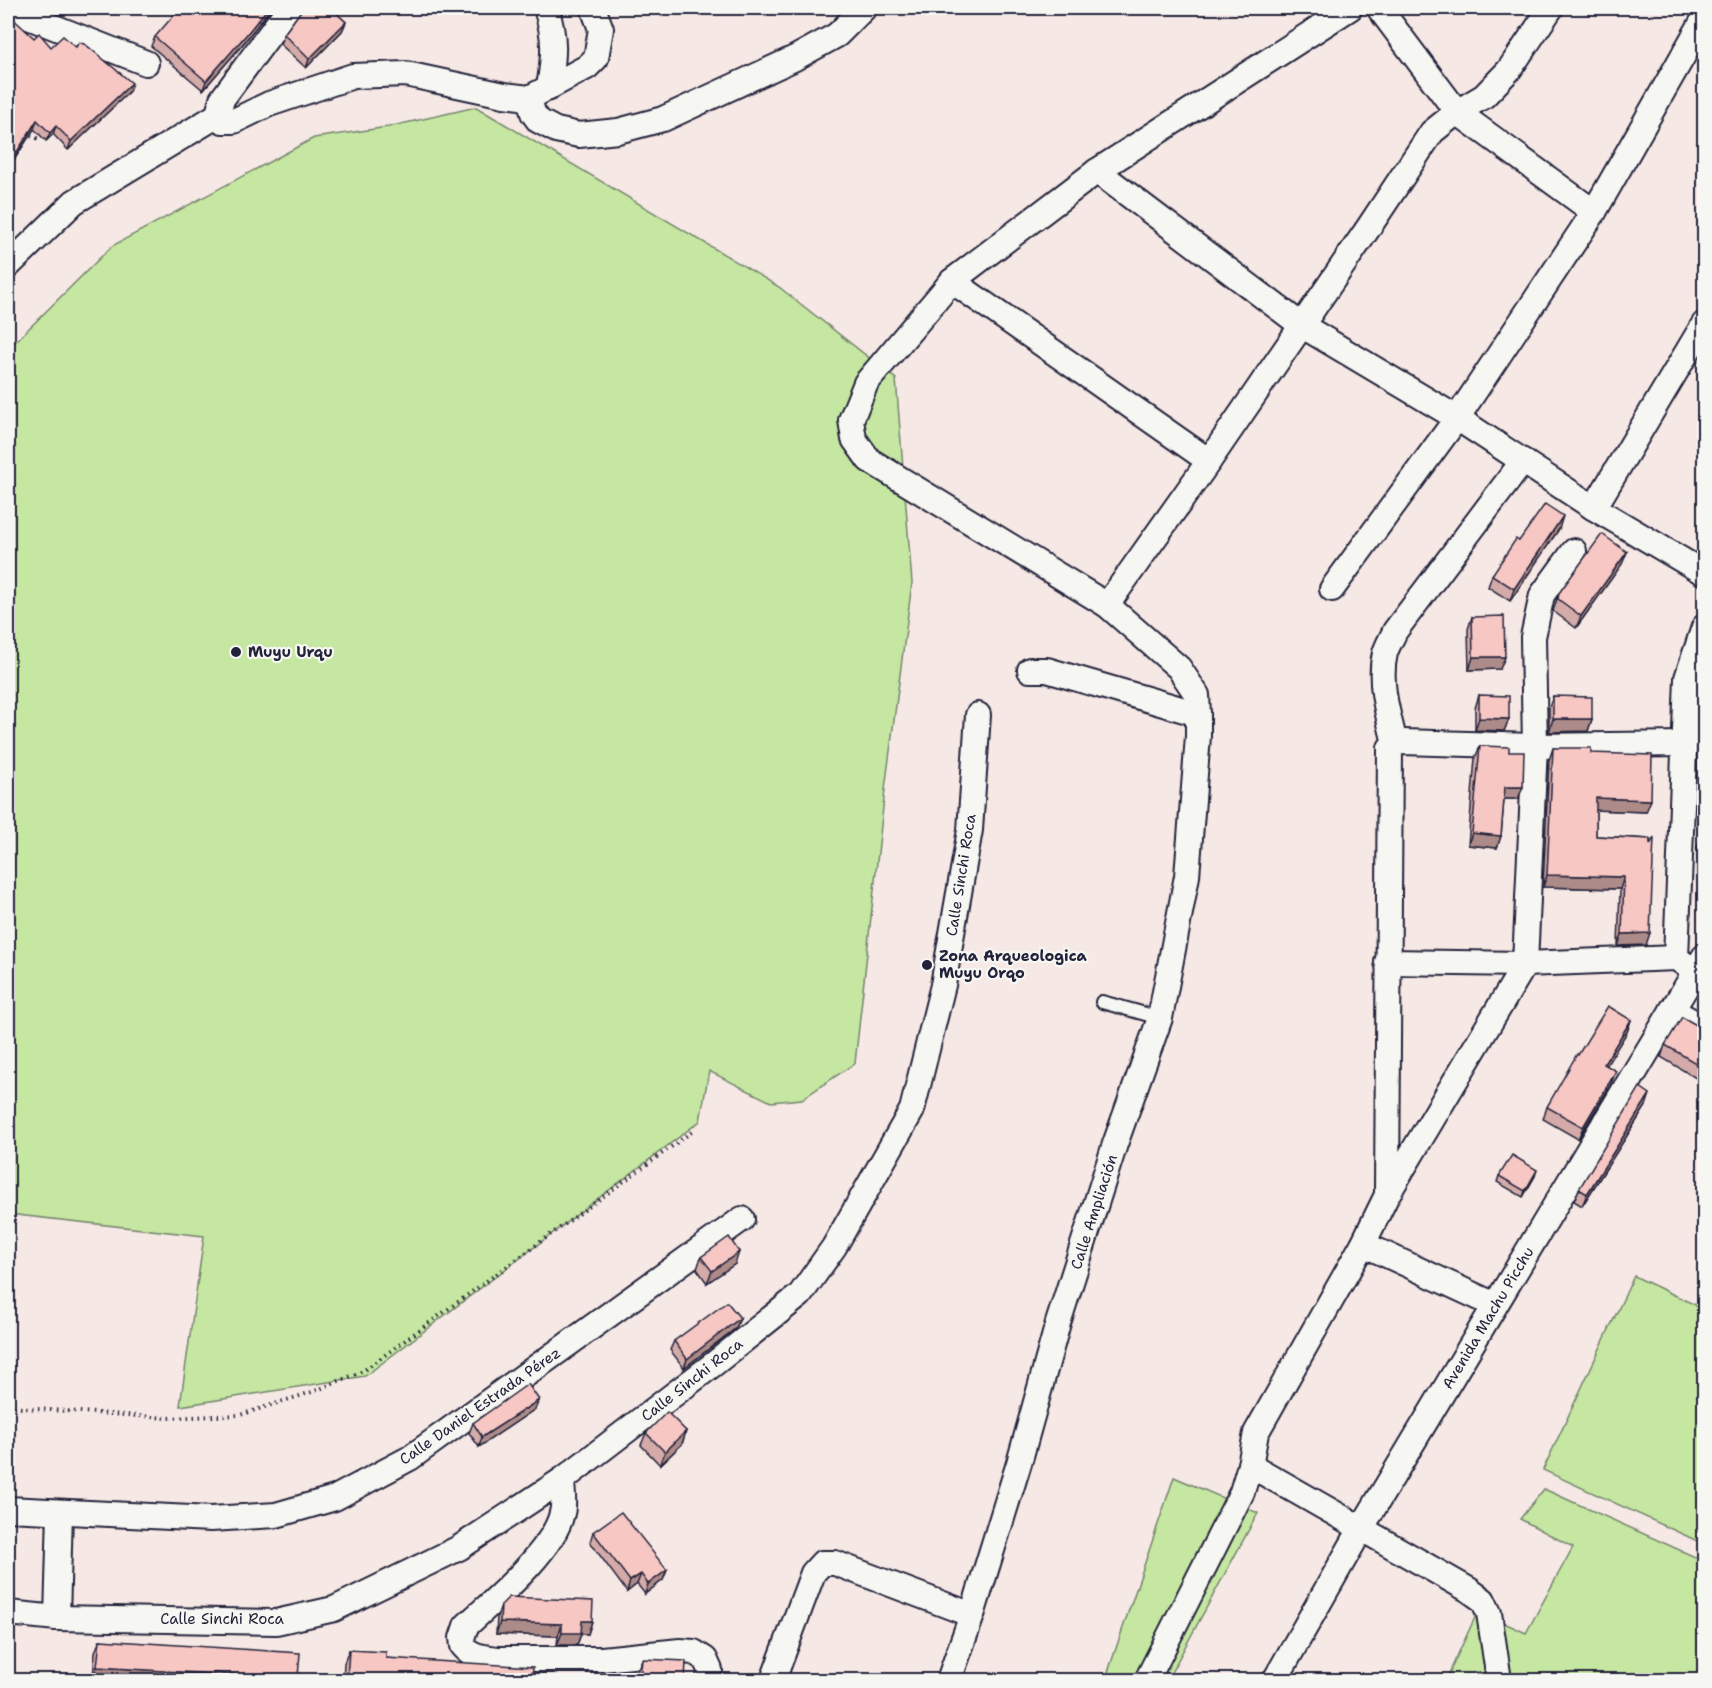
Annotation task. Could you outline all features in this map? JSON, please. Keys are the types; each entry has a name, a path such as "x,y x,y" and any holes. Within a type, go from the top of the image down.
{"street":[{"path":"8,266 74,202 218,115 222,99 290,8"},
{"path":"546,8 553,36 554,55 532,113 539,121 556,130 579,135 618,131 663,119 786,63 837,35 864,8"},
{"path":"218,115 223,121 234,121 268,104 353,76 406,74 504,95 539,93 587,67 596,58 601,29 593,8"},
{"name":"Calle Ampliación","path":"949,1680 972,1615 1062,1312 1115,1144 1160,1018 1187,876 1198,725 1197,695 1179,668 1107,605 869,460 854,439 851,420 866,383 952,281 1097,171 1350,8"},
{"path":"1379,8 1457,112 1594,212"},
{"path":"1107,605 1209,462 1432,132 1457,112 1484,96 1509,70 1551,8"},
{"path":"8,9 146,63"},
{"path":"1332,589 1457,418 1594,212 1704,19"},
{"path":"1097,171 1301,325 1457,418 1594,508 1704,573"},
{"path":"952,281 1209,462"},
{"path":"1594,508 1704,324"},
{"path":"1395,743 1385,694 1383,672 1385,652 1395,632 1522,461"},
{"path":"1148,1680 1242,1492 1256,1433 1363,1244 1387,1195 1525,964 1534,746 1533,637 1542,596 1574,551"},
{"path":"1676,958 1687,678 1704,627"},
{"path":"1030,670 1047,670 1198,725"},
{"name":"Calle Sinchi Roca","path":"8,1613 57,1618 276,1622 334,1609 459,1548 562,1480 800,1295 834,1247 912,1110 943,985 970,830 978,715"},
{"path":"1387,1195 1390,748 1395,743 1403,742 1534,746 1684,744"},
{"path":"1387,962 1525,964 1676,958 1700,965"},
{"name":"Avenida Machu Picchu","path":"1275,1680 1361,1529 1700,965"},
{"path":"1672,1010 1704,1028"},
{"name":"Calle Daniel Estrada Pérez","path":"8,1509 211,1519 276,1515 335,1498 410,1458 742,1219"},
{"path":"1363,1244 1495,1305"},
{"path":"1250,1465 1483,1600 1489,1613 1499,1680"},
{"path":"562,1480 562,1512 553,1534 527,1566 466,1626 462,1638 463,1646 469,1653 498,1659 602,1659 680,1651 694,1652 705,1659 710,1670 709,1680"},
{"path":"57,1618 60,1512"},
{"path":"773,1680 813,1572 822,1563 835,1563 972,1615"}],"lane":[{"path":"1102,1002 1160,1018"}],"path":[{"path":"18,132 39,139"},
{"path":"8,1407 168,1418 240,1414 315,1391 363,1371 693,1131"}],"green space":[{"path":"476,107 779,287 896,379 912,583 885,789 855,1063 802,1099 771,1102 709,1071 700,1121 365,1376 180,1406 204,1236 8,1214 8,349 112,246 314,138 388,127"},
{"path":"1634,1276 1704,1309 1704,1544 1543,1470"},
{"path":"1174,1477 1258,1513 1167,1680 1106,1680 1108,1672"},
{"path":"1544,1489 1704,1561 1704,1680 1446,1680 1478,1611 1526,1633 1573,1547 1520,1519"}],"building":[{"path":"180,8 209,8 214,11 217,8 268,8 206,81 155,37"},
{"path":"303,8 331,8 346,22 309,59 284,34"},
{"path":"9,15 34,38 39,33 51,47 63,36 76,47 79,42 86,45 132,83 71,141 56,126 50,133 37,120 17,152 8,146"},
{"path":"1545,504 1563,516 1514,589 1492,575 1516,539 1519,541"},
{"path":"1602,534 1627,552 1581,616 1558,599 1559,593"},
{"path":"1504,616 1505,657 1473,657 1472,617"},
{"path":"1479,695 1509,696 1509,719 1479,718"},
{"path":"1553,696 1592,697 1592,719 1553,719"},
{"path":"1480,746 1509,747 1509,752 1524,752 1523,787 1505,787 1501,836 1472,833"},
{"path":"1553,748 1591,748 1591,753 1652,755 1651,800 1596,798 1596,836 1650,839 1650,845 1654,837 1650,933 1622,934 1624,877 1547,875"},
{"path":"1608,1006 1631,1020 1604,1064 1616,1071 1583,1127 1547,1107"},
{"path":"1682,1017 1704,1029 1704,1068 1665,1045"},
{"path":"1640,1087 1650,1094 1587,1194 1579,1189"},
{"path":"1512,1155 1537,1170 1525,1191 1499,1176"},
{"path":"729,1237 739,1252 712,1271 701,1257"},
{"path":"727,1302 740,1318 687,1359 674,1341"},
{"path":"528,1384 539,1400 482,1437 473,1423"},
{"path":"667,1412 686,1431 665,1452 646,1433"},
{"path":"621,1512 667,1570 648,1584 641,1574 630,1581 593,1532"},
{"path":"509,1597 593,1601 592,1621 582,1621 581,1633 562,1633 562,1624 500,1622 501,1605"},
{"path":"100,1640 300,1653 298,1677 97,1667"},
{"path":"349,1650 386,1652 386,1658 533,1667 532,1680 347,1680"},
{"path":"642,1659 686,1661 685,1680 640,1680"}],"place":[{"name":"Muyu Urqu","path":"236,652"},
{"name":"Zona Arqueologica Muyu Orqo","path":"927,965"}]}
